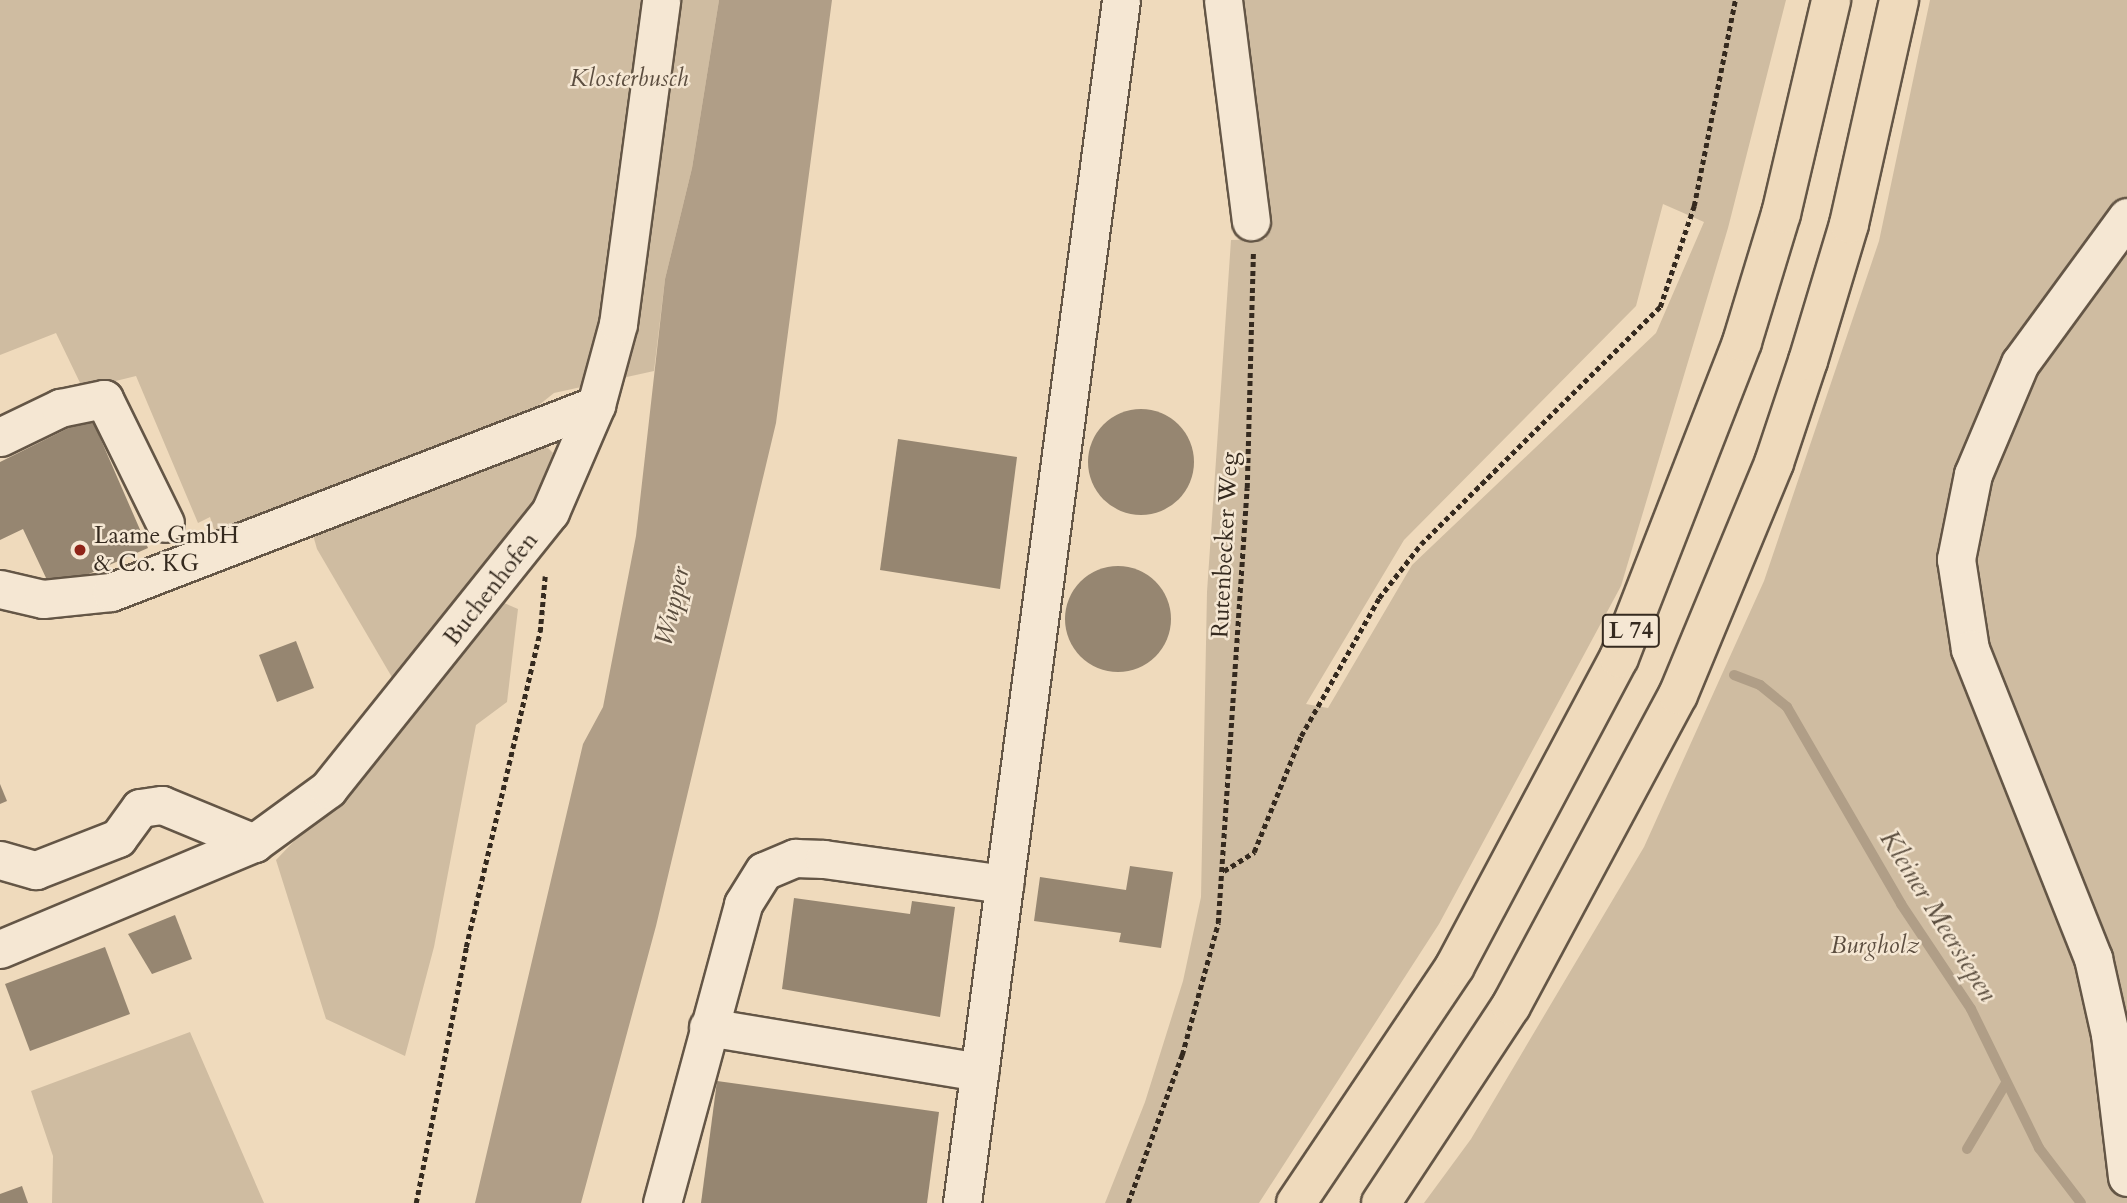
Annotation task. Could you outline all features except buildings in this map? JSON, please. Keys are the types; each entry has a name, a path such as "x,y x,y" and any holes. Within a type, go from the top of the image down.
{"highway":[{"name":"L 74","path":"1296,1203 1455,966 1619,658 1742,342 1781,214 1831,0"},
{"name":"L 74","path":"1381,1203 1511,1006 1612,829 1678,695 1774,463 1808,361 1849,225 1899,0"}],"lane":[{"name":"Buchenhofen","path":"0,948 254,843 328,789 550,512 596,405 635,235 661,0"},
{"path":"962,1203 1121,0"},
{"path":"1223,0 1251,221"},
{"path":"2127,217 2015,373 1973,474 1956,559 1970,649 2093,958 2110,1034 2127,1177"},
{"path":"0,437 60,408 104,399 165,523"},
{"path":"0,589 43,599 111,593 596,405"},
{"path":"0,860 36,870 118,838 140,808 162,805 254,843"},
{"path":"662,1203 743,904 764,871 795,858 824,859 1004,884"},
{"path":"708,1027 979,1072"}],"path":[{"path":"1224,871 1254,852 1301,736 1379,598 1421,544 1660,307 1694,206 1735,0"},
{"name":"Rutenbecker Weg","path":"1128,1203 1204,982 1224,871 1253,358 1251,221"},
{"path":"416,1203 466,947 540,632 546,565"}],"green space":[{"name":"Klosterbusch","path":"0,0 719,0 692,168 665,279 654,371 554,393 534,409 216,535 210,517 198,523 136,376 83,389 56,333 0,355"},
{"path":"1239,0 1786,0 1728,228 1621,586 1439,924 1259,1203 1105,1203 1145,1102 1183,981 1201,897 1207,592 1231,240 1266,239","holes":["1663,204 1704,222 1656,333 1412,565 1328,708 1306,704 1404,540 1636,306"]},
{"name":"Burgholz","path":"1930,0 2127,0 2127,1203 1424,1203 1471,1139 1644,847 1764,581 1879,241"},
{"path":"544,444 553,453 523,528 393,679 317,549 311,528"},
{"path":"502,602 518,609 507,702 476,725 434,947 405,1056 326,1019 276,860 416,713"},
{"path":"190,1032 264,1203 52,1203 53,1156 31,1091"}],"water":[{"name":"Wupper","path":"719,0 832,0 776,423 656,926 581,1203 475,1203 583,744 603,707 636,536 665,279 692,168"}],"waterway":[{"name":"Kleiner Meersiepen","path":"1734,675 1760,685 1787,707 1901,904 1971,1009 2039,1148 2081,1203"},
{"path":"1967,1149 2006,1083"}],"place":[{"name":"Laame GmbH & Co. KG","path":"80,550"}]}
